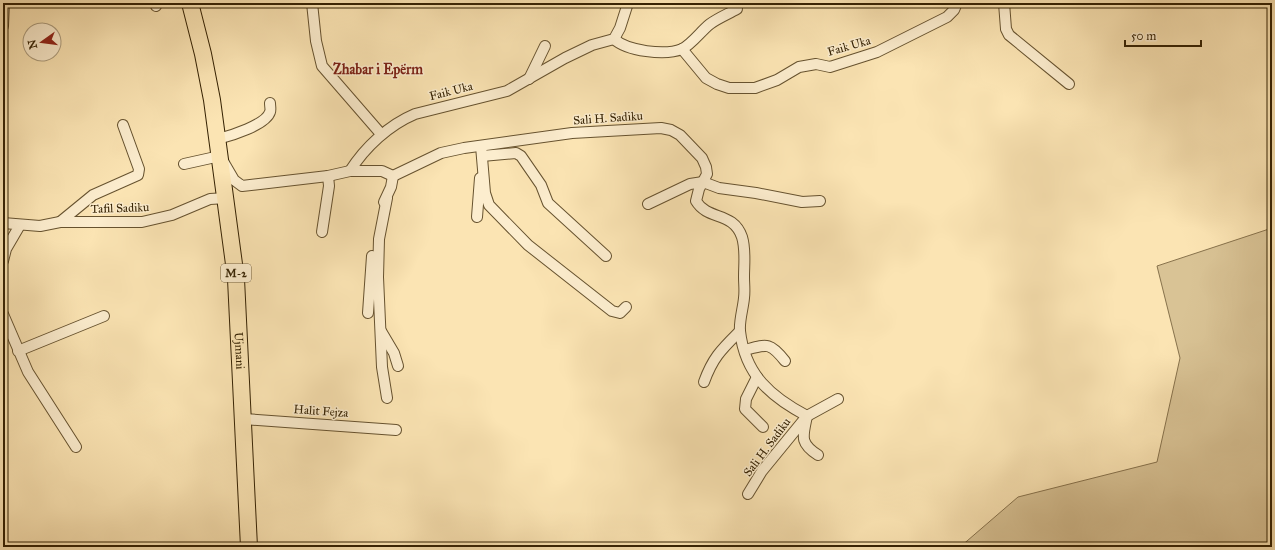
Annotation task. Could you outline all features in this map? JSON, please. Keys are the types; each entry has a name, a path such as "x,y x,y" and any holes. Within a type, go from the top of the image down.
{"main road":[{"name":"Ujmani","path":"190,3 203,54 218,139 236,279 244,419 249,547"}],"street":[{"path":"3,26 4,3"},
{"path":"312,3 316,41 322,66 381,134"},
{"path":"628,3 620,28 614,39 620,44 635,50 670,51 682,49 710,24 736,9"},
{"name":"Faik Uka","path":"682,49 706,78 716,84 730,88 755,88 777,80 799,67 816,64 830,67 877,52 947,17 954,10 957,3"},
{"path":"1004,3 1006,28 1009,35 1070,84"},
{"name":"Faik Uka","path":"350,171 381,134 405,118 415,114 508,91 586,48 614,39"},
{"path":"529,79 545,46"},
{"path":"218,139 239,134 267,116 270,112 270,103"},
{"name":"Tafil Sadiku","path":"60,222 93,195 138,175 139,169 123,125"},
{"name":"Sali H. Sadiku","path":"481,151 572,133 661,128 671,130 680,135 702,158 706,167 707,174 699,189 696,201 700,208 733,222 739,229 742,238 745,257 744,297 740,330 745,350 757,377 766,389 783,403 807,416"},
{"path":"481,151 486,200 489,205 528,245 612,311 620,313 626,307"},
{"name":"Sali H. Sadiku","path":"393,176 441,153 481,151 516,153 521,156 541,185 548,203 606,256"},
{"path":"184,164 220,156 234,180 242,186 328,176 350,171 382,171 393,176 379,239 378,289 382,367 387,398"},
{"path":"477,217 479,180 483,173"},
{"path":"322,232 329,186 328,176"},
{"path":"648,204 690,184 703,182 719,188 756,193 802,202 820,201"},
{"name":"Tafil Sadiku","path":"3,223 40,226 60,222 142,222 172,215 210,199 226,198"},
{"path":"368,313 374,234 381,206 387,198"},
{"path":"3,261 6,249 20,225"},
{"path":"3,242 14,234"},
{"path":"3,314 28,372 76,447"},
{"path":"18,351 104,316"},
{"path":"704,382 711,364 719,352 740,330"},
{"path":"381,331 394,353 398,366"},
{"path":"745,350 765,344 776,350 785,361"},
{"name":"Sali H. Sadiku","path":"757,377 746,399 745,409 763,427"},
{"name":"Sali H. Sadiku","path":"748,494 762,471 807,416 838,399"},
{"name":"Sali H. Sadiku","path":"807,416 803,435 807,448 818,455"},
{"name":"Halit Fejza","path":"244,419 396,430"}],"shaded area":[{"path":"1272,228 1272,547 960,547 1018,497 1157,462 1180,358 1157,266"}],"district":[{"name":"Zhabar i Epërm","path":"378,69"}]}
